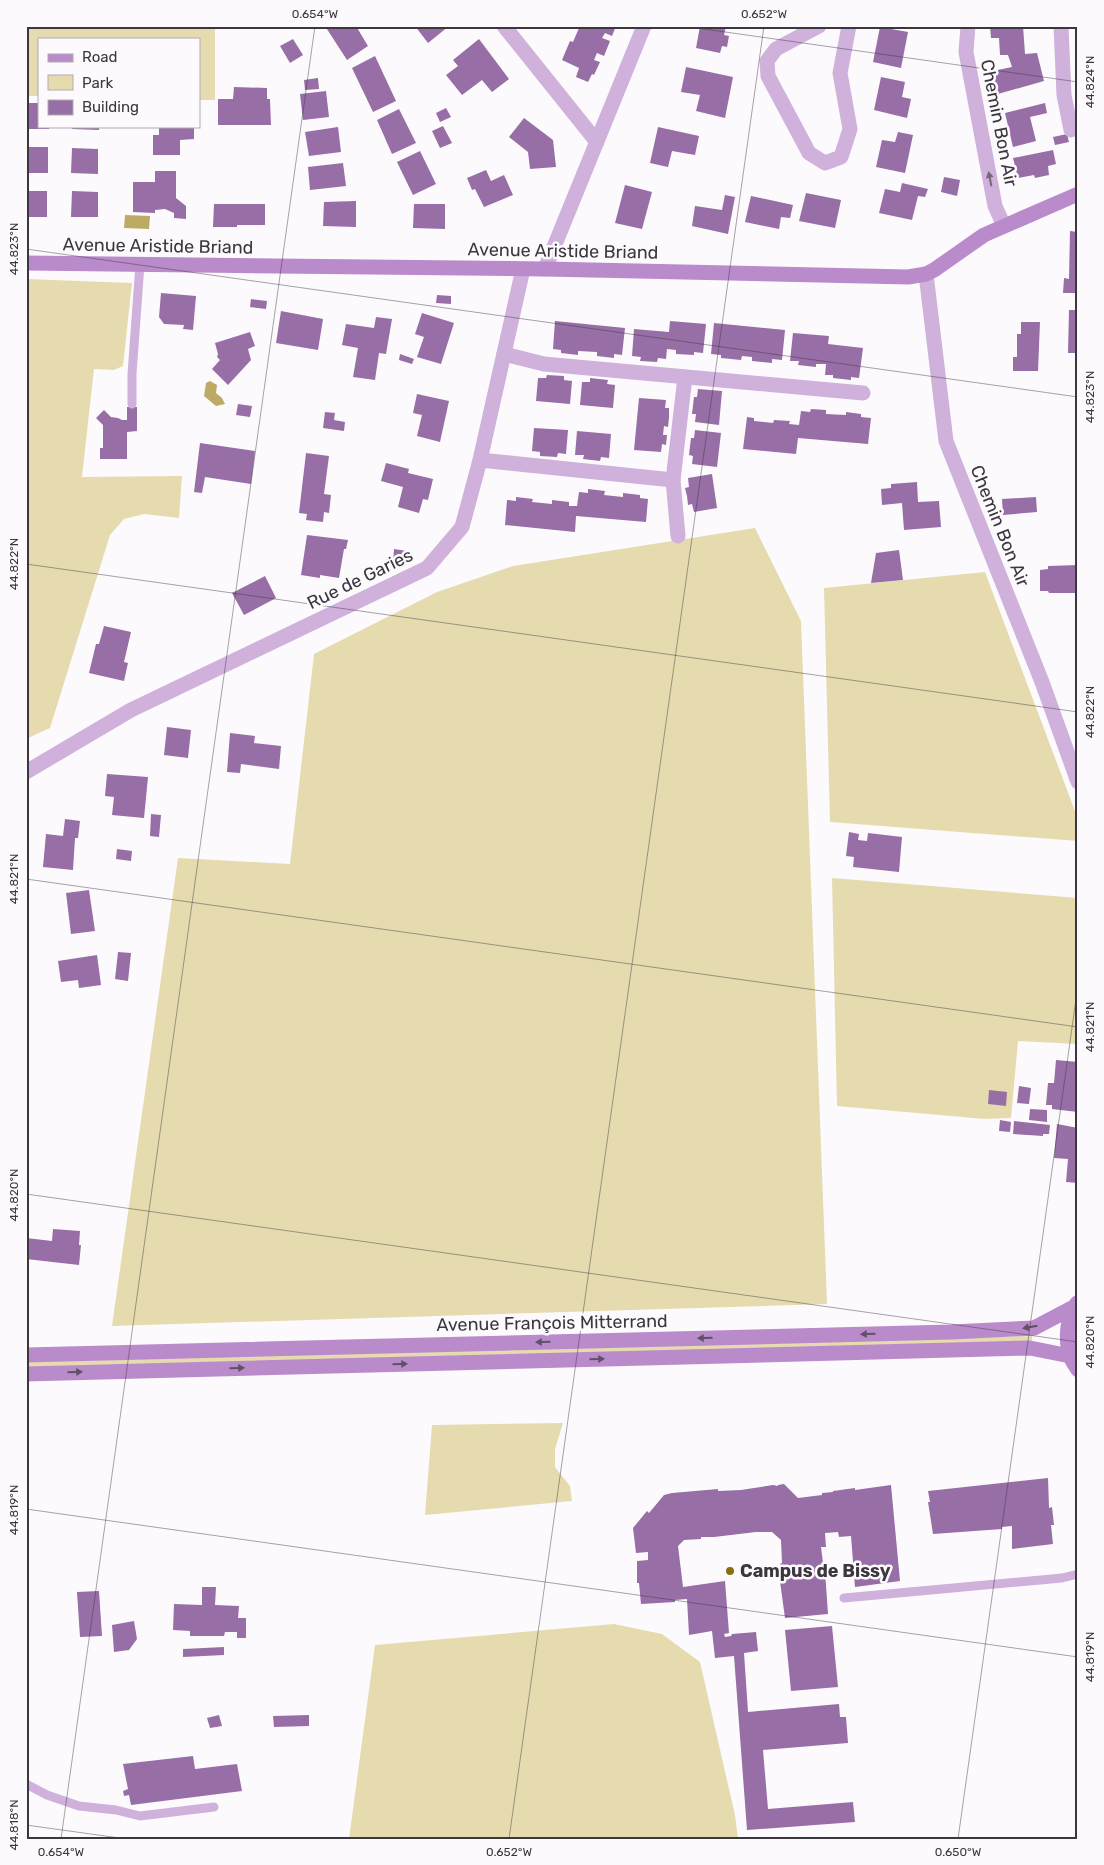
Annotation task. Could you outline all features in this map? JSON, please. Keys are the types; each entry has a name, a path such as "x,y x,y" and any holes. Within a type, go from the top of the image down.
{"main road":[{"name":"Avenue Aristide Briand","path":"26,263 545,269 908,277 926,274 984,235 1078,194"},
{"name":"Avenue François Mitterrand","path":"26,1355 961,1332 1034,1328 1076,1304"},
{"path":"1076,1304 1069,1323 1068,1340 1070,1356 1078,1370"},
{"name":"Avenue François Mitterrand","path":"26,1374 1030,1348 1070,1356"}],"street":[{"path":"504,26 598,142"},
{"path":"545,269 644,26"},
{"path":"819,26 776,49 767,61 768,76 809,153 825,163 841,157 850,129 840,73 849,26"},
{"name":"Chemin Bon Air","path":"968,26 966,52 995,206 1004,226"},
{"path":"1061,26 1064,95 1071,130"},
{"name":"Rue de Garies","path":"26,772 131,710 427,568 462,527 480,460 523,269"},
{"name":"Chemin Bon Air","path":"926,274 946,441 1042,682 1078,782"},
{"path":"504,354 544,364 863,393"},
{"path":"678,536 673,480 685,377"},
{"path":"480,460 673,480"}],"lane":[{"path":"132,404 132,374 140,264"},
{"path":"844,1598 1062,1578 1078,1574"},
{"path":"26,1784 47,1795 79,1806 116,1810 140,1816 214,1807"}],"green space":[{"path":"26,26 215,26 215,100 200,100 200,38 38,38 38,96 26,96"},
{"path":"26,279 132,283 123,366 114,370 94,369 82,477 182,476 179,518 144,514 124,519 110,535 50,728 26,739"},
{"path":"755,528 801,621 827,1304 112,1326 178,858 290,864 314,654 437,592 513,566"},
{"path":"985,572 1078,819 1078,841 830,822 824,588"},
{"path":"832,878 1078,898 1078,1044 1018,1041 1011,1118 985,1119 837,1106"},
{"path":"1032,1336 1032,1341 26,1368 26,1362"},
{"path":"563,1423 555,1449 555,1467 570,1486 572,1501 425,1515 432,1425"},
{"path":"614,1624 662,1634 700,1662 735,1815 738,1839 349,1839 375,1645"}],"shaded area":[{"path":"125,215 150,216 149,229 124,228"},
{"path":"210,381 217,385 216,393 225,404 216,406 204,396 206,383"}],"building":[{"path":"325,26 356,26 368,46 347,60"},
{"path":"415,26 449,26 428,43"},
{"path":"576,26 616,26 612,36 605,33 602,38 610,41 604,56 597,53 594,60 600,62 594,75 592,74 588,82 576,77 579,68 562,60 570,41 573,42 579,28"},
{"path":"700,26 726,26 724,35 729,36 727,47 722,46 720,53 696,48"},
{"path":"990,26 1023,26 1025,54 1037,53 1044,81 998,94 993,71 1012,67 1008,55 1000,55 999,38 991,38"},
{"path":"880,27 908,32 901,68 873,62"},
{"path":"293,39 303,55 290,63 280,46"},
{"path":"479,39 509,79 492,92 482,80 462,95 446,75 458,66 453,60"},
{"path":"375,56 396,101 373,112 352,68"},
{"path":"686,67 733,77 725,118 696,111 700,95 681,92"},
{"path":"881,77 905,82 902,97 911,99 907,118 874,110"},
{"path":"318,78 319,89 305,90 304,80"},
{"path":"234,87 267,88 267,99 270,99 271,125 218,125 218,99 233,99"},
{"path":"326,91 329,117 303,120 300,94"},
{"path":"26,103 38,103 38,128 49,129 26,129"},
{"path":"1045,103 1047,113 1030,117 1036,141 1013,147 1005,113"},
{"path":"446,108 451,117 440,122 436,113"},
{"path":"399,109 416,143 392,154 377,120"},
{"path":"524,118 553,140 556,167 530,169 528,152 509,137"},
{"path":"443,126 452,143 440,148 432,131"},
{"path":"338,127 341,152 309,156 305,132"},
{"path":"658,127 699,136 695,155 672,151 668,167 650,163"},
{"path":"99,128 99,130 72,129"},
{"path":"159,128 194,128 194,139 180,140 180,155 153,155 153,135 159,135"},
{"path":"898,132 913,135 905,173 876,167 882,140 895,142"},
{"path":"1067,134 1069,142 1055,145 1053,137"},
{"path":"26,147 48,147 48,173 26,173"},
{"path":"72,148 98,149 98,174 71,173"},
{"path":"1053,150 1056,164 1048,166 1049,175 1035,178 1034,175 1018,178 1013,158"},
{"path":"420,151 436,184 413,195 397,162"},
{"path":"343,163 346,186 310,190 308,167"},
{"path":"486,170 491,181 504,175 513,195 484,207 475,189 472,190 467,178"},
{"path":"155,171 176,171 176,198 186,206 186,219 174,218 174,213 165,209 155,210 155,213 133,212 133,182 155,182"},
{"path":"944,177 960,180 957,196 941,192"},
{"path":"902,183 928,189 925,197 918,196 912,220 879,213 885,189 900,192"},
{"path":"625,185 652,192 642,229 615,223"},
{"path":"26,191 47,191 47,217 26,217"},
{"path":"72,191 98,192 98,217 71,217"},
{"path":"806,193 841,200 835,228 799,221"},
{"path":"725,195 735,197 728,234 692,226 695,206 722,210"},
{"path":"751,196 793,205 790,218 781,217 779,229 745,222"},
{"path":"356,201 356,227 323,226 324,202"},
{"path":"214,204 265,204 265,225 213,227"},
{"path":"414,204 445,204 445,229 413,228"},
{"path":"1070,231 1078,232 1078,293 1063,293 1064,278 1069,279"},
{"path":"161,293 196,296 193,330 183,329 184,325 164,324 159,317"},
{"path":"437,295 451,296 451,304 436,303"},
{"path":"251,299 267,301 266,309 250,307"},
{"path":"1069,310 1078,310 1078,353 1068,353"},
{"path":"281,311 323,319 318,350 276,343"},
{"path":"422,313 454,323 441,364 417,357 424,337 415,334"},
{"path":"376,317 392,319 386,354 379,353 375,380 353,377 358,348 342,345 346,324 374,328"},
{"path":"555,321 625,328 622,355 614,354 614,358 597,356 597,352 578,351 578,355 561,353 561,350 553,349"},
{"path":"670,321 706,324 703,353 694,352 694,355 676,354 676,350 667,349 666,359 658,358 657,362 640,361 641,357 632,356 634,329 669,332"},
{"path":"1021,322 1040,322 1038,371 1013,371 1013,357 1017,357 1017,334 1021,334"},
{"path":"714,323 785,330 782,360 772,359 772,363 752,361 752,357 742,356 741,360 721,358 721,355 711,354"},
{"path":"250,332 255,346 248,349 251,360 228,385 212,369 220,360 217,357 215,343"},
{"path":"793,333 829,336 828,344 863,348 859,378 851,377 851,380 833,378 833,375 825,375 826,364 816,364 816,367 798,365 799,361 790,361"},
{"path":"400,354 414,359 412,364 399,360"},
{"path":"547,375 564,376 564,380 572,381 570,404 536,401 538,378 546,378"},
{"path":"590,378 608,380 607,384 615,385 613,408 580,405 582,382 590,382"},
{"path":"698,389 722,391 719,425 695,422 696,414 692,414 694,397 697,397"},
{"path":"417,394 449,401 440,442 417,436 422,415 413,413"},
{"path":"639,398 666,400 665,408 669,408 669,418 668,427 664,426 663,435 667,435 666,445 662,444 661,452 634,450"},
{"path":"238,404 252,406 250,417 236,415"},
{"path":"127,407 137,407 137,431 127,432 127,459 100,459 100,448 103,448 103,425 96,418 104,410 111,417 127,420"},
{"path":"811,409 826,410 826,414 846,415 846,412 861,414 861,417 871,418 868,444 798,438 796,454 743,449 747,417 754,418 754,421 773,423 774,420 790,421 789,424 799,425 801,411 810,412"},
{"path":"325,412 335,413 334,420 345,422 344,431 323,428"},
{"path":"534,428 568,430 566,454 558,453 557,457 540,456 540,452 532,451"},
{"path":"695,430 721,433 717,467 692,464 693,456 689,455 691,438 694,438"},
{"path":"577,431 611,434 609,458 601,457 600,461 583,459 584,455 575,455"},
{"path":"200,443 255,451 251,484 205,477 202,493 194,492"},
{"path":"306,453 329,456 324,494 331,495 329,513 324,512 323,522 306,520 307,514 299,513"},
{"path":"386,463 409,469 408,473 433,479 428,500 423,499 419,513 398,507 403,487 381,481"},
{"path":"712,474 717,508 694,512 692,504 688,505 685,488 689,487 688,478"},
{"path":"917,482 918,502 939,501 941,527 904,530 902,503 882,505 881,489 891,488 891,484"},
{"path":"588,489 605,491 604,495 623,497 623,493 640,495 640,498 648,499 646,522 576,516 575,532 505,525 507,500 516,501 516,497 533,499 532,502 552,504 552,500 569,502 569,506 577,506 579,492 588,493"},
{"path":"1036,497 1037,512 1003,515 1002,499"},
{"path":"307,535 348,540 346,549 344,549 339,578 301,575"},
{"path":"394,549 407,551 411,555 393,564"},
{"path":"899,550 903,580 871,583 876,553"},
{"path":"1078,565 1078,593 1049,593 1048,591 1040,591 1040,570 1048,569 1048,566"},
{"path":"265,576 276,598 244,615 232,593"},
{"path":"104,626 131,632 124,662 128,663 124,681 89,673 96,644 99,644"},
{"path":"167,727 191,730 188,758 164,755"},
{"path":"230,733 255,736 254,743 281,746 279,769 241,764 240,773 227,772"},
{"path":"107,774 148,777 144,818 112,815 114,797 105,796"},
{"path":"151,814 161,815 159,837 150,836"},
{"path":"65,819 80,821 78,838 75,838 73,870 43,867 46,834 63,836"},
{"path":"849,832 859,834 858,840 867,841 868,833 902,837 899,872 853,867 854,857 846,856"},
{"path":"117,849 132,851 131,861 116,859"},
{"path":"89,890 95,931 71,934 66,893"},
{"path":"118,952 131,953 128,981 115,979"},
{"path":"97,955 101,985 79,988 78,980 61,982 58,961"},
{"path":"1056,1060 1078,1062 1078,1112 1052,1109 1052,1105 1046,1105 1048,1083 1054,1083"},
{"path":"1019,1086 1031,1088 1029,1104 1017,1103"},
{"path":"989,1090 1007,1092 1006,1106 988,1104"},
{"path":"1030,1109 1047,1110 1047,1122 1029,1120"},
{"path":"1000,1120 1011,1122 1010,1132 999,1131"},
{"path":"1014,1121 1050,1125 1049,1134 1043,1134 1043,1136 1013,1134"},
{"path":"1057,1124 1078,1128 1078,1183 1066,1182 1068,1159 1054,1158"},
{"path":"53,1229 80,1231 79,1265 26,1259 26,1238 52,1241"},
{"path":"1048,1478 1049,1508 1052,1507 1054,1525 1051,1525 1053,1544 1012,1549 1012,1526 1002,1527 1002,1529 933,1534 928,1491"},
{"path":"784,1484 798,1498 822,1495 822,1493 833,1491 891,1485 900,1581 855,1587 851,1536 839,1537 838,1532 825,1533 826,1547 821,1547 828,1614 785,1618 779,1574 781,1574 780,1564 782,1563 781,1540 772,1532 701,1537 701,1539 684,1540 678,1546 683,1587 725,1581 729,1633 724,1634 725,1637 732,1634 756,1632 758,1651 744,1653 748,1712 839,1704 840,1717 846,1717 848,1743 763,1750 768,1809 853,1802 855,1822 747,1830 734,1656 715,1658 712,1631 689,1635 687,1599 675,1600 675,1602 641,1604 639,1583 637,1583 637,1561 648,1560 648,1552 636,1553 633,1528 664,1495 718,1489 718,1491 741,1490"},
{"path":"202,1587 216,1587 215,1605 239,1606 238,1618 246,1618 246,1638 237,1638 237,1632 225,1632 224,1636 190,1636 190,1631 173,1630 174,1604 202,1605"},
{"path":"99,1591 102,1636 80,1637 77,1592"},
{"path":"134,1621 137,1639 129,1650 114,1652 112,1625"},
{"path":"832,1626 838,1687 791,1691 785,1630"},
{"path":"224,1647 224,1655 183,1657 183,1649"},
{"path":"219,1715 222,1726 210,1728 207,1718"},
{"path":"309,1715 309,1726 274,1727 273,1716"},
{"path":"193,1756 195,1769 237,1764 242,1791 131,1805 129,1795 124,1796 123,1791 128,1789 123,1764"}],"place":[{"name":"Campus de Bissy","path":"730,1571"}]}
